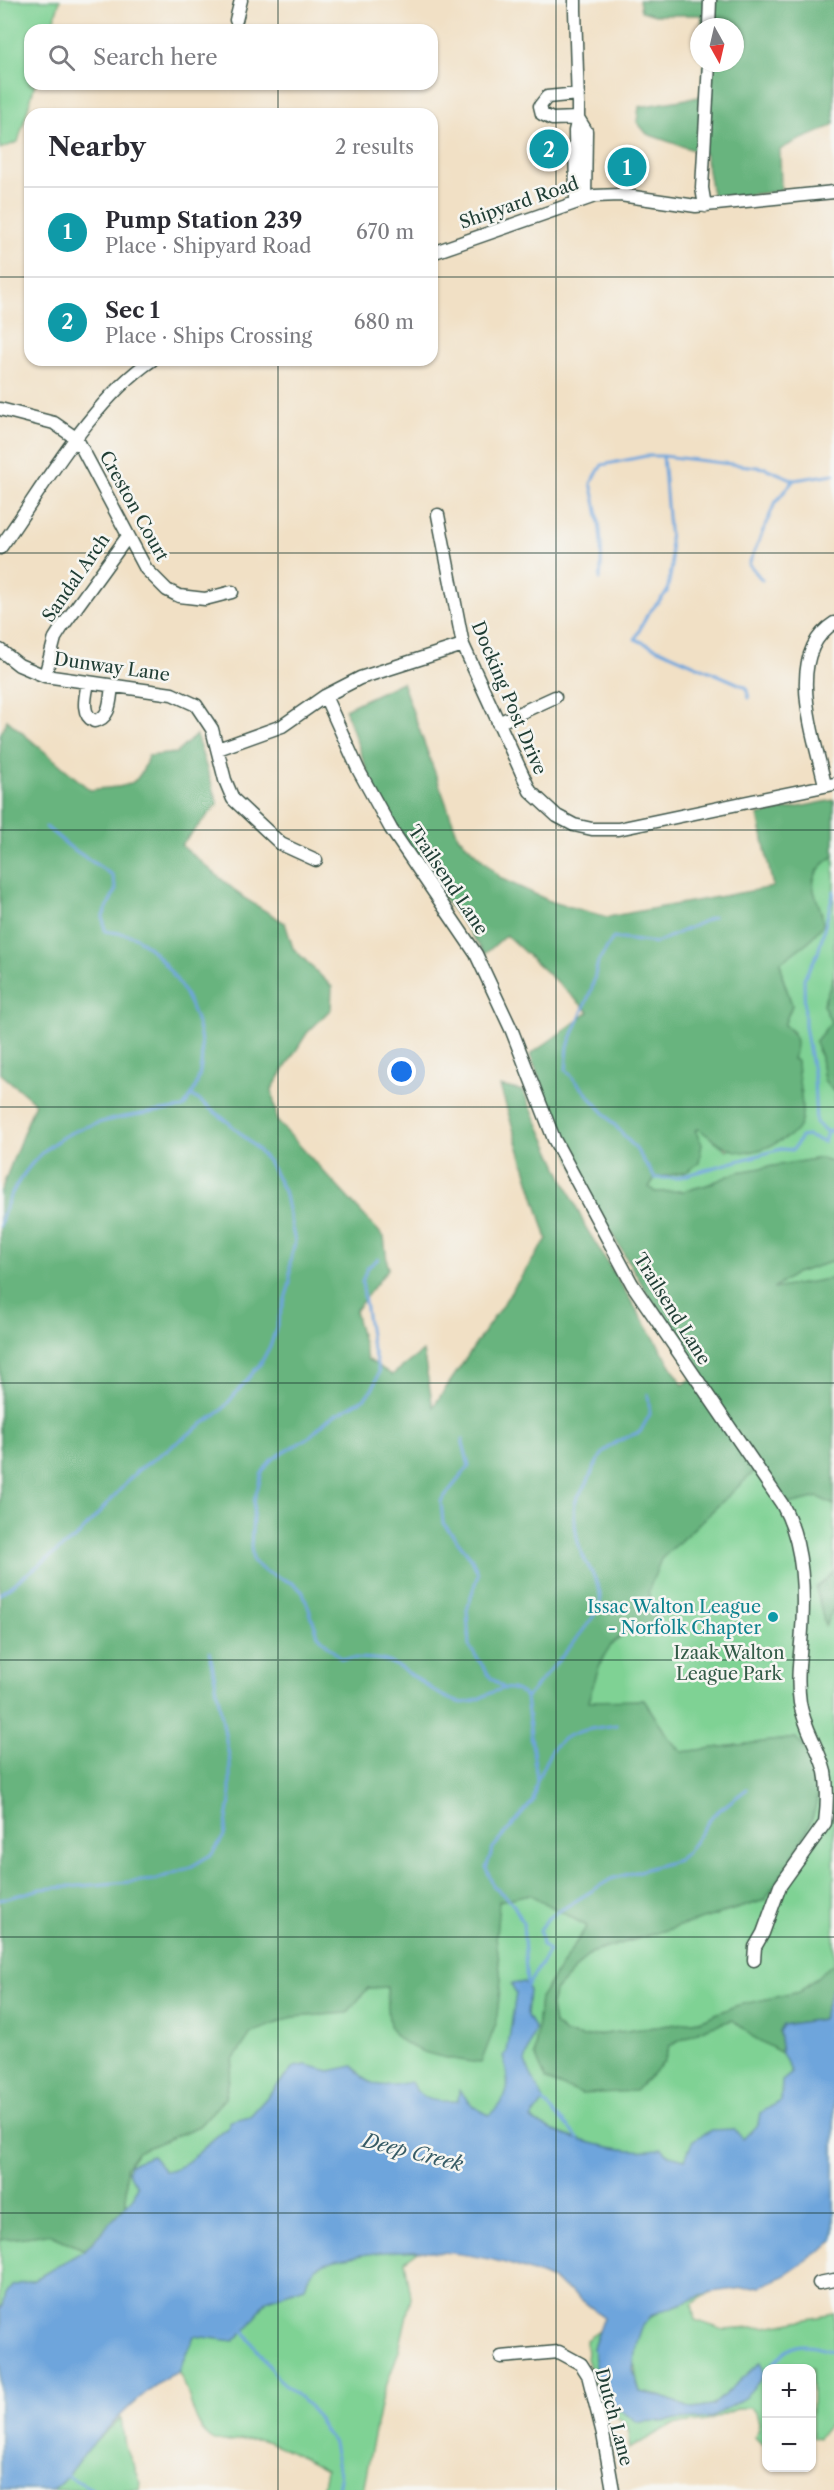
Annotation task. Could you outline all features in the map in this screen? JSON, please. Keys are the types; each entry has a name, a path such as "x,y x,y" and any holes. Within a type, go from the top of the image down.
{"street":[{"path":"236,20 241,0"},
{"path":"575,0 579,118 586,131 580,200"},
{"path":"709,18 710,0"},
{"path":"705,206 702,188 708,72"},
{"path":"578,94 548,97 540,106 542,114 548,119 579,118"},
{"name":"Shipyard Road","path":"438,251 580,200 610,195 681,206 705,206 834,192"},
{"path":"0,548 77,439 112,394 145,366"},
{"path":"0,409 54,423 77,439"},
{"name":"Creston Court","path":"77,439 146,568 167,590 179,596 205,599 232,592"},
{"name":"Docking Post Drive","path":"438,515 463,645 522,778 534,797 557,816 592,829 618,829 829,784"},
{"name":"Sandal Arch","path":"45,676 55,638 128,536"},
{"path":"829,784 804,681 813,645 834,623"},
{"path":"218,749 282,726 325,696 360,678 463,645"},
{"name":"Dunway Lane","path":"0,650 19,665 45,676 184,697 206,715 218,749 225,780 233,799 281,844 316,860"},
{"path":"88,682 85,710 90,719 94,721 103,718 106,714 112,686"},
{"name":"Trailsend Lane","path":"325,696 359,771 391,829 476,954 525,1060 554,1139 632,1284 791,1520 797,1538 801,1584 801,1642 797,1682 803,1715 825,1773 826,1812 825,1823 780,1886 763,1933 754,1947 754,1960"},
{"path":"498,723 555,697"},
{"path":"819,2283 834,2280"},
{"name":"Dutch Lane","path":"501,2357 559,2352 569,2355 581,2364 588,2375 603,2434 613,2490"}],"green space":[{"path":"0,0 60,0 53,24 24,24 24,90 33,90 28,108 24,108 24,122 18,142 0,149"},
{"path":"639,0 834,0 834,124 780,150 781,191 713,199 705,154 647,134 637,122 639,107 705,96 704,72 744,72 744,18 655,15 641,11"},
{"path":"402,682 458,836 502,879 552,902 607,917 773,887 758,815 834,800 834,856 822,865 813,881 823,925 809,941 781,962 782,976 792,1005 784,1025 796,1040 793,1059 797,1061 801,1094 802,1119 800,1125 793,1133 766,1148 745,1152 728,1148 699,1129 695,1130 702,1144 699,1163 686,1172 655,1178 649,1187 655,1192 684,1191 707,1185 738,1172 821,1158 834,1162 834,1261 796,1273 773,1289 834,1278 834,1505 818,1497 789,1504 760,1466 661,1559 648,1592 658,1622 627,1633 609,1648 588,1701 644,1700 670,1740 682,1752 796,1738 816,1765 818,1787 816,1804 803,1838 765,1900 590,1953 554,1992 551,2007 554,2024 566,2034 583,2037 699,2021 735,2006 799,1992 834,1963 834,1982 822,2019 783,2025 779,2031 782,2053 753,2037 733,2020 708,2027 669,2046 664,2062 635,2091 582,2094 546,2080 535,2055 540,1998 587,1926 529,1894 499,1901 496,1936 501,1980 496,2024 481,2063 430,2054 404,2043 395,2035 390,2025 387,1987 368,1988 347,2013 293,2017 251,2033 233,2060 225,2098 199,2126 137,2152 126,2167 126,2206 85,2250 49,2234 0,2240 0,1193 35,1103 0,1073 0,735 7,720 90,790 128,785 139,776 148,756 176,753 196,735 218,804 181,845 244,898 285,923 293,948 332,987 331,1009 307,1033 272,1089 277,1121 384,1237 388,1269 355,1311 367,1359 392,1375 423,1351 433,1407 547,1239 500,1086 523,1091 586,1228 683,1385 696,1375 578,1177 530,1055 589,1012 506,935 485,954 383,815 345,709"},
{"path":"834,856 834,976 823,1004 831,1022 817,1050 821,1057 824,1080 834,1092 834,1162 821,1158 739,1172 707,1185 684,1191 655,1192 649,1187 655,1178 686,1172 695,1130 699,1129 727,1150 802,1092 797,1080 797,1061 793,1059 793,1032 784,1025 792,1005 782,975 781,962 809,941 822,913 815,896 816,875 819,869"},
{"path":"834,976 834,1092 824,1080 821,1057 815,1042 831,1022 823,1005"},
{"path":"834,1261 834,1278 772,1290 796,1273"},
{"name":"Izaak Walton League Park","path":"760,1466 789,1504 818,1497 834,1505 834,1572 816,1588 826,1625 834,1603 834,1963 799,1992 735,2006 699,2021 583,2037 566,2034 554,2024 551,2007 554,1992 590,1953 765,1900 794,1854 811,1821 818,1787 817,1769 811,1756 796,1738 682,1752 670,1740 644,1700 588,1702 603,1653 631,1628 661,1559"},
{"path":"834,1572 834,1607 825,1626 816,1588"},
{"path":"529,1894 587,1926 540,1998 535,2055 664,2062 669,2046 708,2027 733,2020 753,2037 782,2053 792,2073 782,2081 781,2101 750,2154 126,2206 126,2167 137,2152 199,2126 225,2098 233,2060 251,2033 293,2017 347,2013 368,1988 387,1987 390,2025 501,1980 496,1936 498,1901"},
{"path":"49,2234 85,2250 34,2280 0,2346 0,2240"},
{"path":"421,2249 405,2261 411,2297 399,2350 381,2401 363,2490 322,2490 326,2470 291,2452 263,2440 221,2442 203,2431 178,2372 194,2336 250,2325 267,2300 305,2287 310,2274 331,2260 361,2253"},
{"path":"711,2292 692,2304 695,2320 724,2330 766,2327 834,2314 834,2420 818,2438 816,2437 816,2364 762,2364 762,2367 761,2363 712,2406 692,2409 660,2396 640,2392 634,2361 636,2340 646,2322 667,2308"},
{"path":"599,2331 593,2348 638,2422 711,2418 762,2378 762,2445 755,2437 759,2423 756,2413 750,2408 739,2408 708,2421 671,2425 629,2449 629,2433 624,2423 602,2408 587,2358 586,2340"},
{"path":"121,2418 125,2446 141,2482 140,2490 52,2490 93,2444"}],"water":[{"name":"Deep Creek","path":"524,1982 529,1989 527,2016 535,2029 525,2062 544,2101 531,2119 559,2133 595,2144 631,2150 662,2148 669,2155 685,2159 693,2140 712,2130 734,2129 743,2139 758,2124 760,2113 781,2101 782,2081 792,2073 782,2053 779,2031 783,2025 822,2019 834,1982 834,2241 784,2276 761,2286 711,2292 652,2315 642,2327 636,2345 633,2370 640,2392 660,2396 692,2409 712,2406 761,2362 762,2378 744,2398 711,2418 638,2422 614,2406 598,2378 593,2348 604,2317 563,2286 525,2269 476,2257 426,2251 375,2253 334,2260 318,2267 309,2276 305,2287 267,2300 250,2325 234,2341 194,2336 178,2372 144,2394 122,2414 93,2444 64,2480 52,2490 0,2490 0,2310 6,2294 12,2286 34,2280 85,2250 134,2197 137,2186 128,2171 130,2164 152,2156 165,2171 183,2165 229,2127 230,2121 250,2116 294,2067 306,2065 330,2071 353,2066 365,2079 378,2085 411,2082 419,2094 436,2101 458,2101 459,2090 474,2107 489,2115 502,2102 507,2089 508,2082 503,2056 507,2052 516,1993 511,1984"}],"waterway":[{"path":"600,579 600,531 591,483 602,465 646,456 663,456 765,468 794,480 834,474"},
{"path":"663,456 672,566 667,592 647,615 635,639 746,687 749,698"},
{"path":"762,580 749,564 775,503 794,480"},
{"path":"0,1226 17,1183 49,1147 75,1131 101,1122 183,1108 196,1087 201,1064 201,1040 195,1016 185,993 171,972 155,953 134,936 105,931 103,916 116,889 112,875 70,847 46,827"},
{"path":"827,1132 816,1123 814,1078 805,1026 804,978 818,953 834,891"},
{"path":"713,917 656,943 613,938 598,962 592,988 568,1046 566,1070 636,1149 655,1178 676,1178 781,1149 793,1150 801,1137 807,1136 824,1142 827,1132 834,1130"},
{"path":"0,1594 79,1535 137,1471 221,1411 261,1363 271,1344 290,1283 290,1262 295,1242 284,1191 268,1161 253,1145 228,1122 193,1096"},
{"path":"378,1259 367,1268 362,1282 371,1342 379,1372 374,1386 365,1398 328,1419 308,1438 271,1460 262,1473 254,1501 251,1546 253,1561 264,1571 292,1583 303,1592 318,1635 340,1658 386,1661 405,1670 439,1694 458,1702 466,1703 508,1688 526,1697"},
{"path":"527,1987 523,1922 512,1902 494,1887 486,1868 493,1848 533,1801 537,1780 526,1698 580,1635 600,1604 597,1582 583,1555 576,1533 574,1508 576,1500 586,1486 596,1463 606,1450 619,1441 640,1432 650,1414 648,1394"},
{"path":"462,1439 469,1466 441,1501 443,1523 472,1559 478,1574 467,1610 469,1646 491,1678 505,1689"},
{"path":"0,1900 41,1889 154,1880 189,1868 212,1854 224,1836 230,1802 230,1762 210,1652"},
{"path":"537,1780 552,1750 564,1738 582,1731 617,1725"},
{"path":"528,1985 549,1951 542,1945 540,1930 548,1918 611,1879 678,1860 688,1851 713,1815 747,1789"},
{"path":"540,2098 579,2139"},
{"path":"241,2327 277,2377 310,2407 333,2443 340,2478 338,2490"},
{"path":"772,2364 784,2353 797,2346 812,2346 834,2351"},
{"path":"64,2474 94,2490"}],"place":[{"name":"Sec 1","path":"549,149"},
{"name":"Pump Station 239","path":"627,167"},
{"name":"Issac Walton League - Norfolk Chapter","path":"773,1617"}]}
